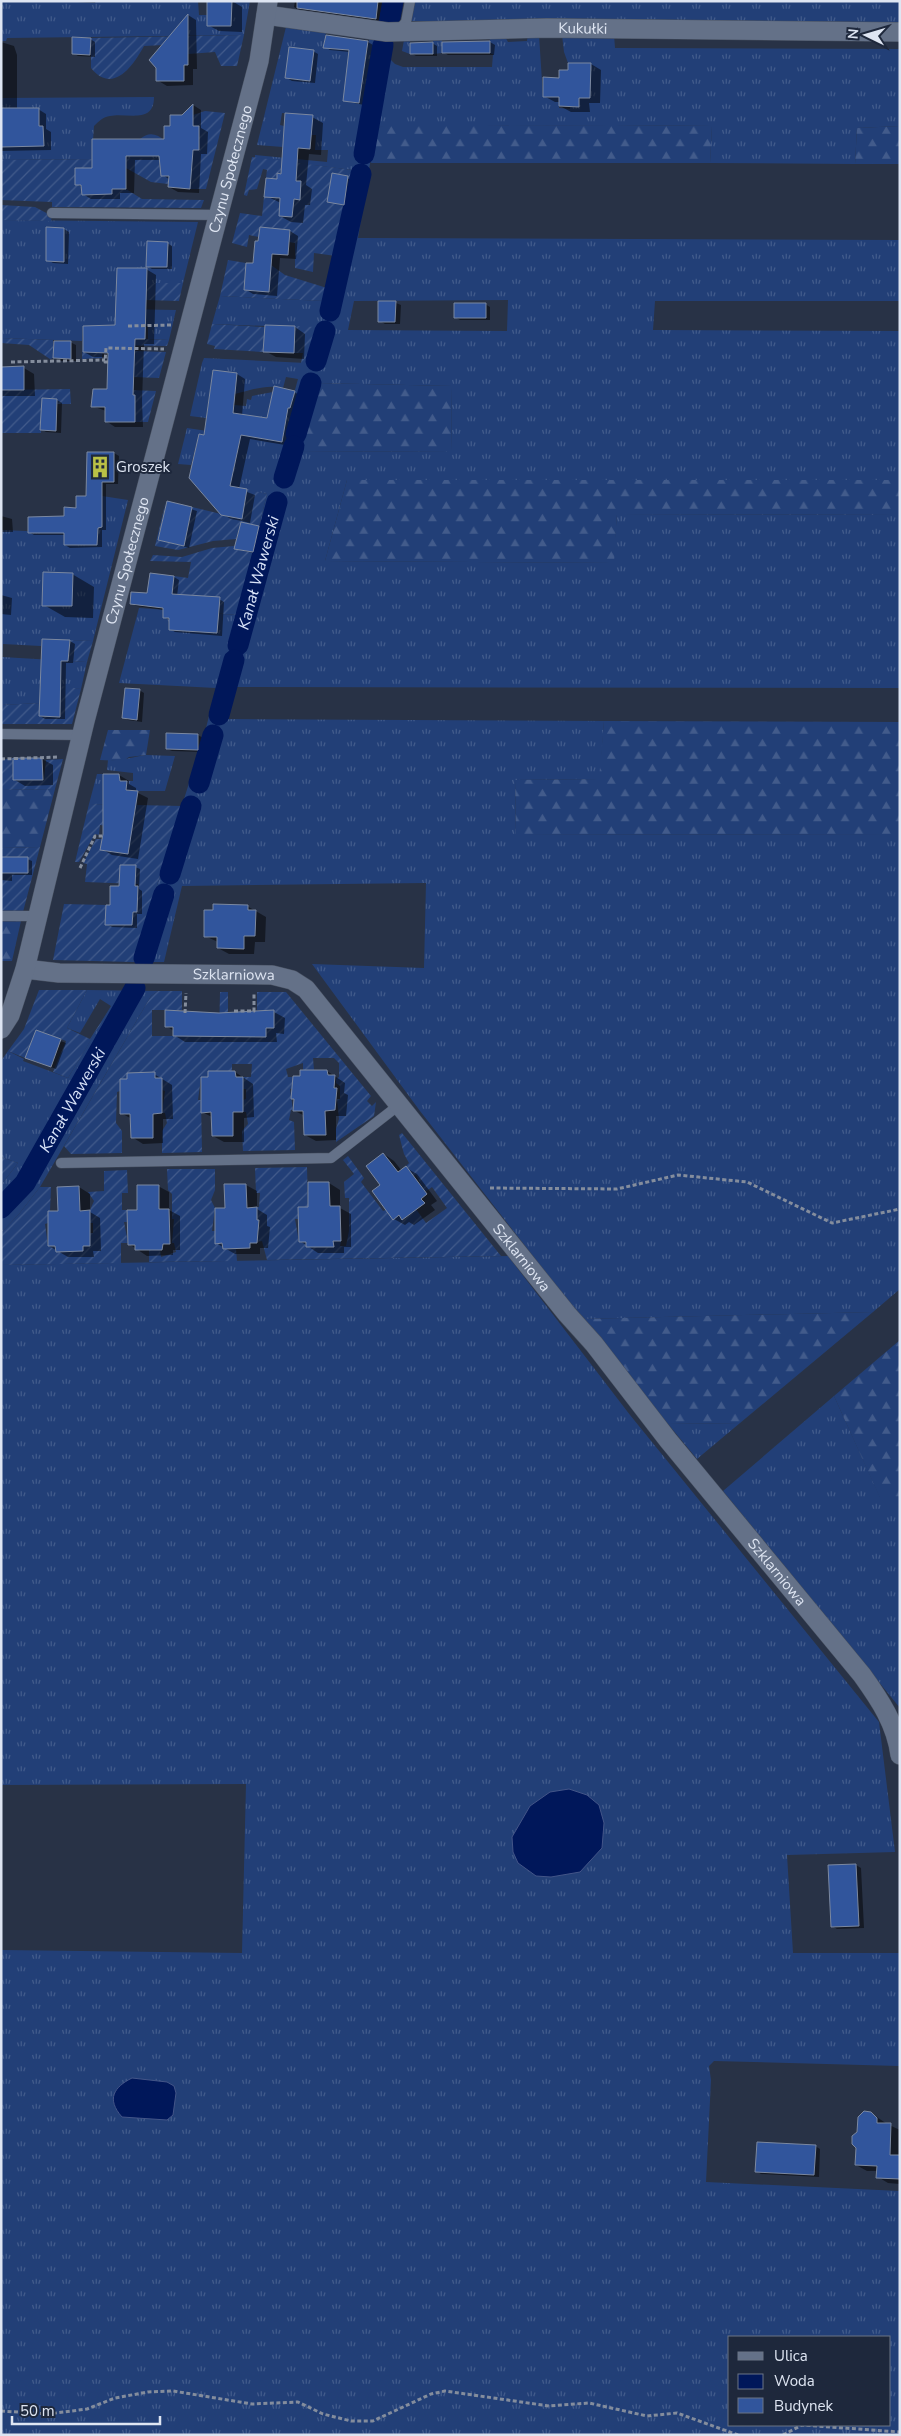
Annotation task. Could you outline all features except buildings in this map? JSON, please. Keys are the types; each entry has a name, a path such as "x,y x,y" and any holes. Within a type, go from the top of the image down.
{"street":[{"name":"Kukułki","path":"267,8 366,30 547,28 900,32"},
{"name":"Czynu Społecznego","path":"1,1029 10,1015 25,969 81,735 258,61 267,8"},
{"name":"Szklarniowa","path":"25,969 67,973 272,975 292,980 306,989 567,1314 594,1344 668,1440 862,1675 875,1694 897,1735 900,1755"}],"lane":[{"path":"398,31 406,22 410,1"},
{"path":"52,213 218,216"},
{"path":"1,734 81,735"},
{"path":"1,916 38,916"},
{"path":"61,1163 331,1158 398,1104"}],"path":[{"path":"128,326 173,325"},
{"path":"11,362 107,361 106,348 167,350"},
{"path":"1,759 63,756"},
{"path":"80,868 95,836 102,836"},
{"path":"185,1012 186,992"},
{"path":"234,1011 254,1011 254,992"},
{"path":"467,1188 616,1189 678,1175 747,1182 832,1223 900,1209"},
{"path":"1,2411 48,2414 87,2409 115,2398 132,2395 173,2392 252,2404 298,2402 323,2414 351,2421 374,2421 431,2394 445,2391 549,2406 589,2403 647,2416 677,2413 707,2422 738,2435"},
{"path":"783,2435 800,2426"},
{"path":"816,2426 900,2432"}],"green space":[{"path":"1,1 198,1 199,15 207,15 207,26 231,26 232,1 250,1 244,35 7,38 6,41 1,41"},
{"path":"383,1 402,1 397,24 379,21"},
{"path":"414,1 900,1 900,24 411,21"},
{"path":"286,27 326,33 324,44 339,46 339,49 349,50 346,77 363,79 369,39 390,41 390,59 395,64 403,67 492,67 493,54 489,53 490,36 442,38 442,53 433,54 433,39 410,39 410,54 402,51 404,40 412,34 504,35 508,42 527,41 528,34 539,35 543,97 559,97 559,108 570,109 570,107 579,107 579,98 590,97 591,63 577,63 577,65 568,63 564,52 562,35 614,35 615,48 900,49 900,126 857,128 855,164 710,163 712,126 376,127 358,238 900,240 900,301 655,301 653,330 900,331 900,480 347,480 325,561 613,563 617,514 900,515 900,688 231,687 223,719 604,721 600,779 515,780 516,835 900,834 900,1289 873,1312 582,1319 420,1111 312,964 424,968 426,883 182,886 164,962 133,962 205,732 216,688 119,683 139,608 237,615 267,494 223,485 231,477 239,442 199,434 191,465 178,464 187,428 241,436 244,423 232,421 233,405 246,406 247,399 251,400 252,396 273,392 271,404 290,408 298,379 286,377 283,388 265,387 235,394 237,373 213,370 206,418 190,416 202,363 204,358 306,363 316,328 212,324 220,296 324,301 342,236 353,170 255,158 255,155 327,162 328,150 315,150 316,135 311,135 313,115 282,113 280,125 284,126 283,147 257,145","holes":["508,300 507,331 348,330 354,301","317,383 452,386 451,452 298,451","270,409 287,412 282,442 265,439 266,429 259,427 261,417 268,418"]},
{"path":"244,35 237,66 221,66 215,52 188,54 184,44 144,46 128,69 122,75 115,78 107,79 99,76 91,68 91,38"},
{"path":"154,97 153,106 144,114 110,116 98,122 94,126 92,155 139,156 140,139 152,134 164,140 164,150 199,150 199,158 1,160 1,98"},
{"path":"205,111 225,113 206,189 190,189 192,163 159,161 161,176 169,176 168,184 151,182 126,168 76,168 75,185 81,185 82,195 112,194 112,189 126,189 142,199 204,200 201,208 52,207 52,202 1,200 1,160 199,158 199,126 193,126 193,115"},
{"path":"386,126 712,126 710,163 371,163 375,128"},
{"path":"900,126 900,164 855,164 857,128"},
{"path":"252,157 353,170 336,256 314,253 313,272 295,268 295,243 289,242 290,230 260,227 259,237 249,235 247,247 232,243 240,213 262,216 264,197 300,200 301,181 296,181 296,175 277,173 277,179 266,178 267,170 263,169 257,189 249,190 247,196 244,195"},
{"path":"1,205 35,207 52,216 51,221 1,220"},
{"path":"1,220 198,222 183,283 116,283 116,309 176,310 169,340 148,339 148,326 102,325 102,327 83,326 82,341 1,338"},
{"path":"228,260 246,263 244,290 269,292 271,265 285,275 327,288 324,301 220,296"},
{"path":"147,283 183,283 179,301 146,300"},
{"path":"212,324 265,327 263,352 214,349 215,346 207,344"},
{"path":"295,326 316,327 306,363 301,363 303,353 294,353"},
{"path":"83,337 169,340 167,346 103,345 102,358 82,359"},
{"path":"1,338 53,340 53,358 50,359 29,345 1,343"},
{"path":"134,351 166,352 159,378 133,377"},
{"path":"317,383 452,386 451,452 298,451"},
{"path":"70,389 71,404 57,404 57,399 42,398 41,433 1,433 1,390"},
{"path":"106,389 156,391 148,422 135,422 134,395 106,395"},
{"path":"347,480 900,480 900,515 617,514 614,563 325,561"},
{"path":"247,489 267,494 259,527 241,522 236,539 213,541 178,550 155,546 166,500 158,540 184,546 192,507 242,519"},
{"path":"102,496 128,500 93,641 42,639 41,646 3,644 2,657 87,662 81,689 40,686 40,703 1,705 1,530 50,532 50,516 64,516 64,545 97,545 98,527 102,527"},
{"path":"234,546 234,549 253,552 237,615 188,611 190,596 172,594 174,576 188,578 191,562 150,561 153,555 182,557 212,548"},
{"path":"70,640 93,641 87,662 68,661"},
{"path":"61,686 81,689 72,724 1,724 1,705 40,703 39,716 60,717"},
{"path":"604,721 900,722 900,834 516,835 515,780 599,779"},
{"path":"108,730 150,730 146,755 129,757 123,761 100,760"},
{"path":"146,755 175,756 165,791 138,791 137,805 89,804 97,774 103,774 103,802 126,792 127,781 133,781 133,773 107,770 108,760"},
{"path":"13,758 14,780 44,780 46,760 63,759 55,789 1,790 1,760"},
{"path":"55,789 40,847 1,848 1,790"},
{"path":"89,804 182,806 133,962 53,960 64,904 106,905 106,925 132,925 133,912 137,912 138,884 85,882 87,864 83,863 96,839 102,839 100,849 132,830 100,825 99,835 95,834 79,862 75,862"},
{"path":"40,847 23,912 1,912 1,848"},
{"path":"1,912 23,912 12,961 1,961"},
{"path":"39,990 87,990 67,1028 90,1039 112,1005 68,1078 53,1072 66,1041 36,1030 25,1058 8,1051 24,1029"},
{"path":"87,990 158,991 151,996 40,1187 1,1233 1,1185 18,1163 1,1157 1,1061 8,1051 24,1059 23,1061 68,1078 111,1006 100,999 80,1033 67,1028"},
{"path":"158,991 182,991 182,1010 152,1010 152,1036 219,1036 220,992 228,992 228,1013 266,1037 266,1028 274,1028 274,1011 257,1010 257,992 286,992 371,1096 367,1101 372,1106 376,1102 374,1116 336,1142 336,1129 339,1119 337,1099 340,1099 340,1086 336,1083 336,1079 339,1077 339,1063 334,1058 313,1058 314,1070 303,1070 303,1063 286,1069 288,1077 293,1077 293,1088 290,1089 293,1110 291,1110 289,1120 294,1122 295,1150 243,1151 242,1131 248,1124 246,1112 243,1112 243,1100 246,1099 246,1089 243,1089 243,1077 251,1077 252,1064 232,1064 232,1071 208,1071 208,1077 201,1078 198,1100 201,1100 202,1152 162,1153 162,1131 167,1123 165,1113 162,1113 165,1091 162,1090 162,1078 155,1078 154,1072 127,1073 127,1079 120,1079 120,1091 117,1092 116,1123 122,1131 122,1153 71,1154 64,1146 151,996"},
{"path":"402,1133 501,1256 267,1260 262,1241 257,1242 260,1220 257,1220 257,1207 259,1207 260,1193 256,1193 255,1168 307,1167 308,1207 298,1207 298,1219 295,1219 299,1242 306,1242 307,1247 333,1247 333,1241 341,1241 340,1246 346,1246 349,1231 349,1198 345,1198 344,1182 354,1174 343,1160 348,1156 364,1178 361,1182 383,1211 386,1210 393,1219 399,1215 403,1220 416,1209 426,1223 447,1208 432,1187 425,1192 416,1175 413,1176 406,1166 409,1163 404,1154 399,1135"},
{"path":"1,1157 18,1163 1,1185"},
{"path":"167,1169 215,1169 215,1190 211,1200 215,1208 212,1231 215,1231 215,1243 222,1243 223,1249 236,1249 237,1261 149,1262 149,1250 160,1250 161,1257 176,1252 174,1243 172,1243 174,1219 172,1219 172,1194 168,1190"},
{"path":"127,1170 128,1193 122,1193 122,1210 127,1210 127,1222 124,1222 128,1243 121,1243 121,1263 1,1265 1,1233 40,1187 51,1187 50,1211 48,1211 48,1223 45,1224 48,1246 55,1246 56,1252 83,1251 83,1246 90,1245 90,1233 93,1233 93,1223 90,1223 90,1210 94,1201 88,1192 104,1191 104,1171"},
{"path":"508,1256 630,1415 879,1722 895,1852 787,1855 793,1953 900,1953 900,2066 714,2061 709,2066 711,2080 706,2182 900,2191 900,2435 1,2435 1,1950 242,1953 246,1784 1,1785 1,1265"},
{"path":"873,1312 740,1423 668,1424 582,1319"},
{"path":"900,1340 900,1497 880,1498 834,1396"},
{"path":"834,1396 880,1497 900,1497 900,1708 723,1491"},
{"path":"740,1423 697,1459 668,1424"}],"water":[{"path":"569,1789 587,1795 599,1805 604,1823 602,1848 580,1872 551,1877 536,1876 518,1863 513,1852 512,1837 530,1806 550,1792"},
{"path":"132,2078 167,2082 174,2086 176,2093 173,2115 167,2120 122,2117 114,2105 114,2094 121,2085"}],"waterway":[{"name":"Kanał Wawerski","path":"389,23 393,1"},
{"name":"Kanał Wawerski","path":"364,154 383,45"},
{"name":"Kanał Wawerski","path":"330,311 361,174"},
{"name":"Kanał Wawerski","path":"316,361 325,331"},
{"name":"Kanał Wawerski","path":"296,434 311,383"},
{"name":"Kanał Wawerski","path":"284,478 294,446"},
{"name":"Kanał Wawerski","path":"238,645 277,502"},
{"name":"Kanał Wawerski","path":"219,715 234,660"},
{"name":"Kanał Wawerski","path":"199,783 213,735"},
{"name":"Kanał Wawerski","path":"170,874 191,806"},
{"name":"Kanał Wawerski","path":"144,958 164,894"},
{"name":"Kanał Wawerski","path":"1,1208 25,1183 135,988"}],"place":[{"name":"Groszek","path":"100,467"}]}
